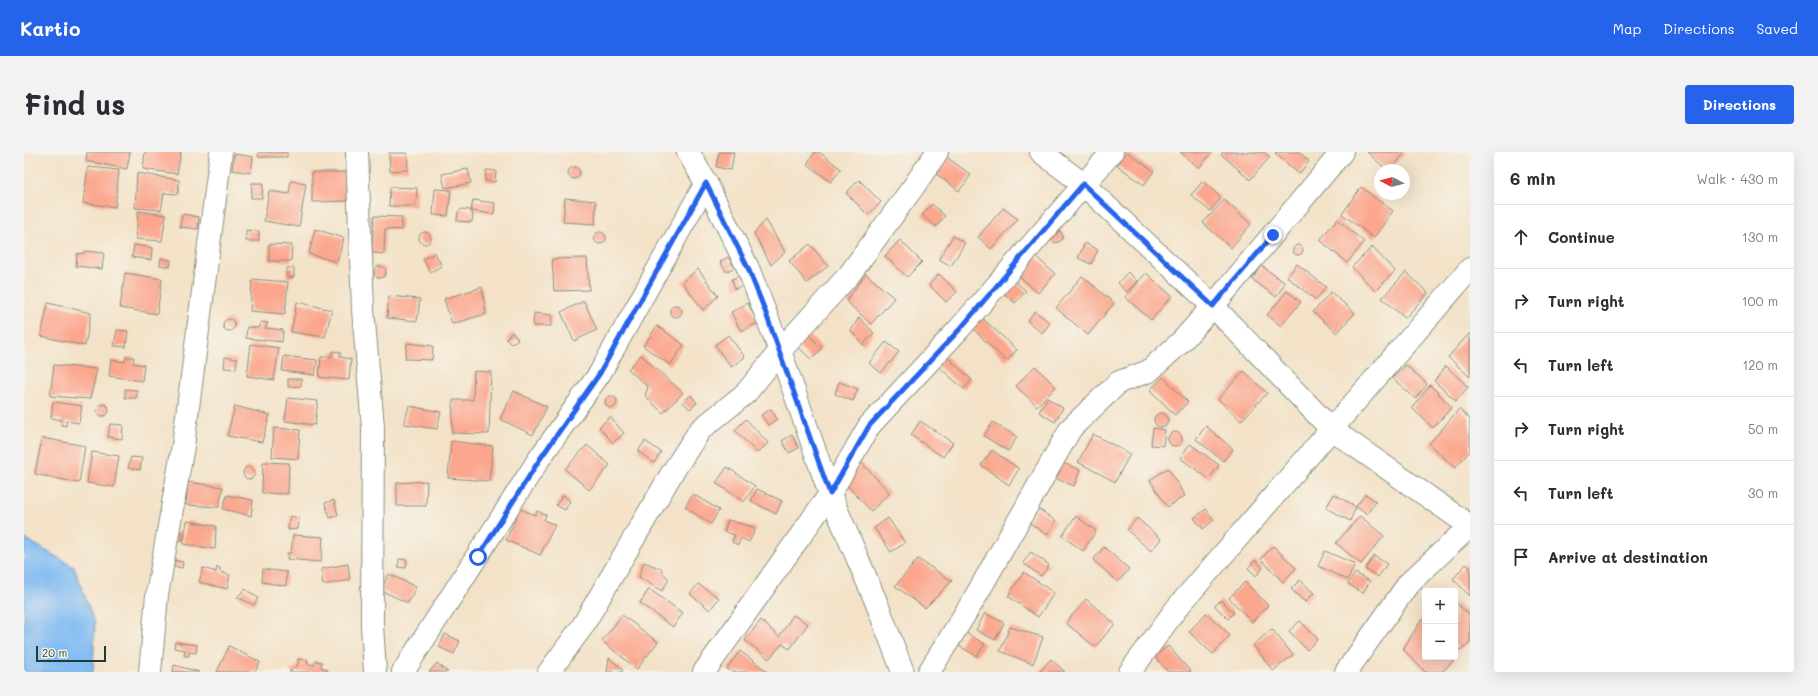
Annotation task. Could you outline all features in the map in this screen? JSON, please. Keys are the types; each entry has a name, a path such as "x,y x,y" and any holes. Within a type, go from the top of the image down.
{"street":[{"path":"150,672 157,595 183,446 221,152"},
{"path":"357,152 363,310 373,427 372,625 375,672"},
{"path":"688,152 706,183 748,268 780,351 830,494 877,604 903,672"},
{"path":"549,672 582,626 672,473 700,430 746,393 780,351 849,274 914,186 937,152"},
{"path":"1041,152 1083,184 1213,306 1331,429 1470,526 1409,583 1346,672"},
{"path":"704,672 830,494 869,426 960,329 1112,152"},
{"path":"929,672 973,601 1071,428 1119,382 1149,371 1181,342 1342,152"},
{"path":"403,672 540,459 600,373 706,183"},
{"path":"1130,672 1176,609 1470,269"}],"water":[{"path":"24,538 74,567 95,623 93,672 24,672"}],"building":[{"path":"87,152 130,152 127,169 86,161"},
{"path":"145,152 181,152 177,174 143,169"},
{"path":"259,152 287,152 287,157 258,157"},
{"path":"719,152 734,152 731,170 716,167"},
{"path":"815,152 819,152 841,169 831,182 807,164"},
{"path":"1127,152 1154,171 1144,185 1117,165"},
{"path":"1180,152 1212,152 1199,168"},
{"path":"1223,152 1264,152 1270,157 1250,180 1221,154"},
{"path":"1299,152 1309,161 1299,174 1275,153"},
{"path":"1367,152 1406,152 1395,164 1380,164"},
{"path":"389,153 407,153 408,170 390,171"},
{"path":"234,154 253,157 251,173 232,170"},
{"path":"944,155 971,175 959,191 932,171"},
{"path":"88,167 119,170 115,207 83,203"},
{"path":"572,167 576,167 580,173 576,179 572,179 568,175 568,171"},
{"path":"468,169 471,183 445,188 442,174"},
{"path":"486,170 496,171 495,182 485,181"},
{"path":"312,172 347,172 347,201 312,202"},
{"path":"137,173 179,180 178,194 164,193 161,210 135,208"},
{"path":"859,180 881,202 868,215 846,193"},
{"path":"291,181 306,184 299,227 264,221 269,191 289,194"},
{"path":"1203,181 1221,198 1210,211 1191,195"},
{"path":"252,183 263,183 262,198 251,198"},
{"path":"390,187 417,188 416,206 389,206"},
{"path":"1361,187 1374,197 1374,200 1378,200 1393,211 1374,238 1342,214"},
{"path":"435,189 451,190 448,216 433,215"},
{"path":"565,198 596,201 595,224 563,222"},
{"path":"473,200 495,203 494,214 471,211"},
{"path":"1224,200 1251,224 1231,248 1203,223"},
{"path":"932,204 945,216 936,227 922,215"},
{"path":"1003,208 1018,219 991,249 978,237"},
{"path":"462,209 470,210 473,214 472,222 457,221 458,212"},
{"path":"138,211 166,215 162,241 136,239"},
{"path":"182,214 199,217 198,229 180,227"},
{"path":"374,216 402,217 401,230 385,229 384,254 372,253"},
{"path":"1337,219 1364,242 1347,263 1320,240"},
{"path":"766,220 785,252 771,265 754,233"},
{"path":"315,229 344,238 337,262 309,254"},
{"path":"246,230 259,231 259,241 246,241"},
{"path":"1058,230 1062,233 1063,237 1061,241 1055,243 1050,240"},
{"path":"423,232 427,232 431,238 427,244 423,244 419,240 419,236"},
{"path":"598,232 602,232 606,238 602,244 598,244 594,240 594,236"},
{"path":"953,236 965,243 951,266 939,259"},
{"path":"900,240 922,262 907,277 885,256"},
{"path":"1085,243 1098,250 1091,264 1078,258"},
{"path":"269,244 292,245 291,261 269,261"},
{"path":"810,244 828,266 807,283 789,261"},
{"path":"134,245 152,248 151,260 132,257"},
{"path":"1298,245 1303,250 1298,255 1293,250"},
{"path":"1372,247 1395,271 1375,291 1352,267"},
{"path":"85,251 104,253 102,269 76,266 77,254 84,253"},
{"path":"1031,252 1055,274 1038,293 1014,271"},
{"path":"435,253 442,266 430,272 423,259"},
{"path":"728,257 734,267 727,272 720,262"},
{"path":"161,258 171,260 170,267 160,265"},
{"path":"587,258 589,290 554,291 552,259"},
{"path":"1297,264 1326,287 1316,300 1287,277"},
{"path":"378,266 382,266 386,272 382,278 378,278 374,274 374,270"},
{"path":"1262,266 1285,283 1276,297 1252,279"},
{"path":"287,268 294,268 294,277 287,278"},
{"path":"698,269 718,296 703,310 682,282"},
{"path":"1128,272 1137,281 1127,292 1118,283"},
{"path":"1406,272 1428,293 1405,318 1382,298"},
{"path":"125,273 162,279 157,314 120,308"},
{"path":"1146,273 1172,296 1151,320 1125,297"},
{"path":"866,274 894,298 871,324 846,301"},
{"path":"939,274 957,292 946,302 929,285"},
{"path":"741,275 744,285 735,289 732,279"},
{"path":"1082,276 1114,303 1088,335 1056,308"},
{"path":"1011,277 1026,291 1015,303 1000,290"},
{"path":"252,279 288,282 285,314 250,311"},
{"path":"482,287 486,314 452,324 444,299"},
{"path":"1287,291 1301,302 1281,326 1267,315"},
{"path":"1331,292 1355,313 1337,333 1313,312"},
{"path":"389,296 420,299 417,321 387,318"},
{"path":"584,301 597,330 574,341 561,312"},
{"path":"297,302 332,310 325,337 291,332"},
{"path":"48,303 91,313 85,346 41,336"},
{"path":"748,303 758,323 741,331 731,312"},
{"path":"674,305 678,305 682,311 678,317 674,317 670,313 670,309"},
{"path":"1035,311 1050,323 1042,333 1027,321"},
{"path":"534,313 552,315 551,326 533,326"},
{"path":"859,317 874,333 863,345 851,331"},
{"path":"981,317 1017,350 1006,361 972,328"},
{"path":"227,319 231,319 235,325 231,331 227,331 223,327 223,323"},
{"path":"261,322 268,323 265,328 283,330 282,342 246,338 247,327 258,328"},
{"path":"657,326 684,345 670,365 643,346"},
{"path":"117,330 128,331 126,347 114,346"},
{"path":"512,332 518,339 511,344 506,339"},
{"path":"1470,333 1470,377 1448,357"},
{"path":"808,334 822,348 811,359 797,346"},
{"path":"728,335 745,357 731,367 715,345"},
{"path":"886,342 899,352 881,373 869,363"},
{"path":"407,343 433,346 432,360 405,359"},
{"path":"251,344 279,348 274,380 247,376"},
{"path":"333,351 340,352 340,357 351,359 349,380 319,377 321,357 331,357"},
{"path":"641,355 683,393 663,413 645,396 648,387 628,369"},
{"path":"284,356 317,360 315,375 282,371"},
{"path":"946,356 972,380 964,389 938,366"},
{"path":"126,357 134,357 133,363 144,365 142,381 109,376 111,360 125,362"},
{"path":"225,357 237,359 236,369 224,368"},
{"path":"54,365 97,369 90,399 50,396"},
{"path":"1406,365 1427,384 1416,399 1392,378"},
{"path":"1035,366 1056,387 1037,406 1016,386"},
{"path":"1446,366 1468,387 1456,401 1434,381"},
{"path":"474,371 491,372 489,434 452,433 453,400 473,400"},
{"path":"1244,371 1267,393 1241,421 1218,399"},
{"path":"1163,377 1188,402 1175,415 1150,390"},
{"path":"288,379 301,379 301,386 288,387"},
{"path":"839,382 858,389 853,401 835,394"},
{"path":"1430,385 1452,407 1433,428 1412,408"},
{"path":"125,389 137,390 136,398 125,398"},
{"path":"514,391 547,407 533,435 500,419"},
{"path":"691,395 697,403 690,409 683,402"},
{"path":"609,396 613,396 617,402 613,408 609,408 605,404 605,400"},
{"path":"288,398 318,401 315,425 285,421"},
{"path":"1047,398 1063,408 1055,422 1039,412"},
{"path":"53,402 82,406 79,423 66,421 66,426 61,425 62,420 51,418"},
{"path":"101,404 105,404 109,410 105,416 101,416 97,412 97,408"},
{"path":"235,406 270,415 262,442 227,436"},
{"path":"409,406 441,412 437,429 404,424"},
{"path":"771,409 777,419 768,425 761,415"},
{"path":"1459,409 1470,419 1470,451 1455,468 1429,444"},
{"path":"1158,413 1164,413 1168,417 1168,423 1164,427 1158,427 1154,423 1154,417"},
{"path":"610,417 624,433 613,443 599,427"},
{"path":"746,419 768,443 757,453 735,430"},
{"path":"920,421 953,443 943,457 911,435"},
{"path":"993,422 1017,437 1008,451 984,436"},
{"path":"110,424 123,425 122,439 108,437"},
{"path":"1206,426 1233,449 1223,461 1196,439"},
{"path":"274,428 300,430 298,459 272,457"},
{"path":"1153,428 1165,430 1163,446 1151,445"},
{"path":"1175,432 1180,434 1182,439 1180,444 1175,446 1170,444 1168,439 1170,434"},
{"path":"1093,434 1130,454 1115,482 1078,462"},
{"path":"792,435 799,448 789,453 782,441"},
{"path":"42,438 85,446 79,483 35,474"},
{"path":"451,441 493,446 489,481 448,478"},
{"path":"645,441 661,452 654,463 638,451"},
{"path":"1190,444 1219,465 1209,479 1180,458"},
{"path":"587,445 610,465 589,490 565,469"},
{"path":"992,450 1019,469 1009,485 981,465"},
{"path":"92,452 119,456 114,487 87,483"},
{"path":"131,457 142,458 140,470 128,468"},
{"path":"1056,460 1080,470 1074,486 1050,476"},
{"path":"263,462 289,463 288,494 262,493"},
{"path":"862,463 890,493 871,511 843,481"},
{"path":"247,467 251,467 255,473 251,479 247,479 243,475 243,471"},
{"path":"727,467 755,486 744,502 716,483"},
{"path":"1168,468 1185,496 1167,507 1150,480"},
{"path":"427,481 426,506 397,506 397,483"},
{"path":"188,482 223,487 219,507 186,505"},
{"path":"757,489 782,501 776,514 751,501"},
{"path":"693,494 719,510 711,524 685,507"},
{"path":"1334,494 1356,507 1350,521 1326,508"},
{"path":"1365,494 1376,501 1367,514 1356,507"},
{"path":"227,495 253,500 251,516 223,509"},
{"path":"563,495 570,501 565,510 556,505"},
{"path":"334,500 338,515 330,518 325,503"},
{"path":"1037,508 1056,521 1047,535 1028,522"},
{"path":"520,509 535,515 537,511 546,515 544,520 555,525 540,555 506,540"},
{"path":"1206,509 1214,520 1203,529 1194,518"},
{"path":"290,516 299,518 298,529 288,530"},
{"path":"1076,516 1096,531 1083,551 1062,536"},
{"path":"1360,516 1384,536 1361,564 1336,543"},
{"path":"888,518 905,543 891,552 874,528"},
{"path":"1137,518 1161,539 1151,551 1127,530"},
{"path":"728,520 756,528 749,542 741,538 738,545 732,542 735,535 724,532"},
{"path":"187,521 216,526 215,549 183,544"},
{"path":"177,532 182,532 182,541 170,540"},
{"path":"293,535 323,537 321,562 287,559 288,553 291,553"},
{"path":"1273,546 1296,568 1283,582 1261,559"},
{"path":"1104,547 1129,569 1118,582 1093,560"},
{"path":"1325,551 1355,564 1348,580 1318,566"},
{"path":"1031,552 1049,565 1041,576 1023,563"},
{"path":"1374,556 1387,564 1378,577 1365,569"},
{"path":"169,559 183,562 182,568 168,566"},
{"path":"399,559 407,560 406,568 398,567"},
{"path":"918,559 952,581 925,608 895,586"},
{"path":"1255,560 1263,568 1256,576 1248,568"},
{"path":"644,562 662,569 662,572 669,579 662,591 639,577"},
{"path":"348,564 350,580 323,585 321,569"},
{"path":"1466,564 1470,567 1470,596 1453,579"},
{"path":"217,567 220,568 220,572 230,575 227,589 199,582 203,568 216,572"},
{"path":"263,569 287,572 286,586 262,582"},
{"path":"1024,572 1054,593 1038,617 1008,596"},
{"path":"1355,573 1370,581 1363,593 1348,584"},
{"path":"389,574 416,587 408,603 380,590"},
{"path":"1300,580 1314,593 1305,602 1291,589"},
{"path":"1245,582 1268,605 1252,622 1229,598"},
{"path":"698,584 719,598 710,610 690,594"},
{"path":"245,589 258,598 254,605 237,597"},
{"path":"649,589 683,613 673,627 640,603"},
{"path":"1086,599 1115,624 1095,647 1066,623"},
{"path":"1221,600 1234,613 1228,619 1215,606"},
{"path":"1458,605 1470,615 1470,642 1460,650 1458,648"},
{"path":"985,613 1004,623 995,640 976,630"},
{"path":"1206,613 1230,635 1213,654 1189,632"},
{"path":"622,615 658,642 637,669 602,641"},
{"path":"793,615 808,624 790,649 782,644 769,659 745,640 761,620 779,637"},
{"path":"1422,619 1422,660 1454,660 1442,672 1425,672 1403,649"},
{"path":"1300,621 1318,639 1307,650 1289,631"},
{"path":"1010,627 1043,637 1033,664 1000,651"},
{"path":"1272,629 1293,655 1273,671 1253,645"},
{"path":"966,633 985,644 977,656 959,646"},
{"path":"445,634 460,641 454,654 439,647"},
{"path":"175,642 197,645 196,653 189,652 189,656 184,656 185,650 174,648"},
{"path":"229,646 260,662 255,672 217,672"},
{"path":"1168,646 1191,672 1168,672 1155,657"},
{"path":"740,651 768,672 732,672 727,669"},
{"path":"609,658 623,670 622,672 607,672"},
{"path":"298,659 308,660 307,664 315,665 315,661 322,662 321,667 328,670 327,672 289,672 298,665"},
{"path":"1051,659 1065,672 1039,672"},
{"path":"437,663 448,672 429,672"},
{"path":"174,665 199,672 173,672"}],"route":[{"path":"478,557 540,459 600,373 706,183 748,268 764,308 830,494 869,426 960,329 1083,184 1213,306 1273,235"}]}
